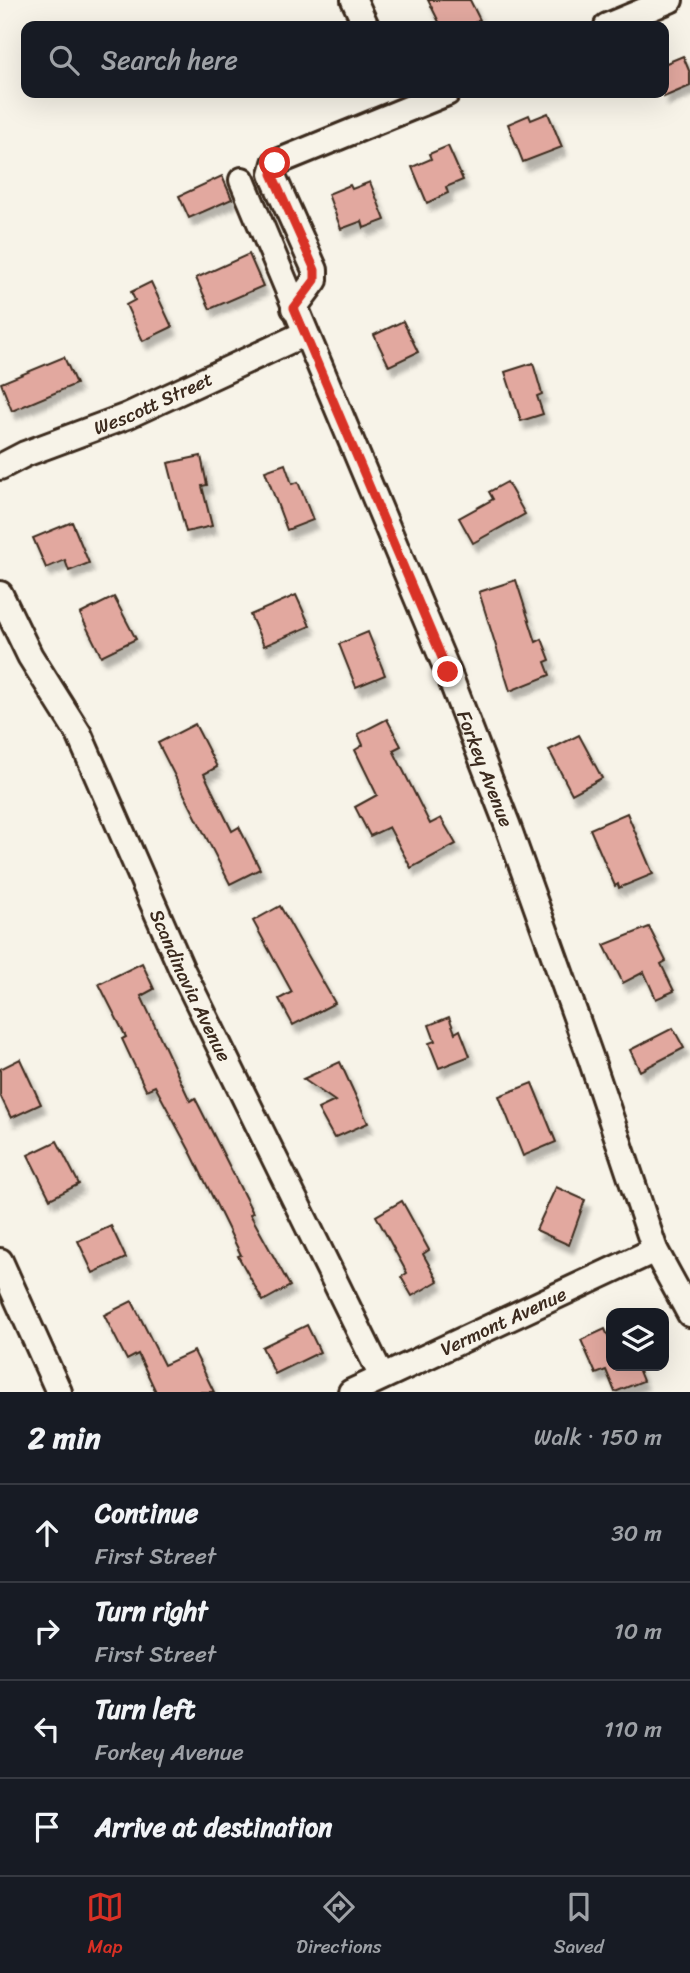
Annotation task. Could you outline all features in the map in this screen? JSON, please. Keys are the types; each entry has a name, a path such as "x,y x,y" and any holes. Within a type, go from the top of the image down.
{"street":[{"path":"354,0 364,21"},
{"path":"619,21 670,0"},
{"path":"294,308 315,280 315,270 272,174 275,163 401,102 421,98"},
{"name":"Forkey Avenue","path":"242,180 304,334 448,672 507,824 592,1059 655,1250 690,1314"},
{"name":"Wescott Street","path":"0,467 25,454 127,416 304,334"},
{"name":"Scandinavia Avenue","path":"0,594 30,656 79,734 182,970 382,1377"},
{"name":"Vermont Avenue","path":"351,1392 655,1250"},
{"path":"0,1261 59,1392"}],"building":[{"path":"428,0 470,0 480,20 478,21 438,21"},
{"path":"683,56 690,73 690,86 669,95 669,62"},
{"path":"548,113 562,147 523,162 508,124 529,115 531,120"},
{"path":"448,146 463,180 446,187 448,193 427,203 412,167 431,159 429,154"},
{"path":"222,176 232,199 189,218 179,196"},
{"path":"370,182 385,220 364,228 362,221 341,229 328,194 350,185 352,189"},
{"path":"249,254 263,286 210,309 196,278"},
{"path":"151,282 172,327 143,341 126,305 135,300 131,292"},
{"path":"403,321 418,352 389,366 374,335"},
{"path":"64,357 76,384 12,411 1,383"},
{"path":"533,363 542,394 537,396 543,414 521,421 505,372"},
{"path":"201,456 207,485 202,486 212,526 186,532 168,463"},
{"path":"285,464 292,484 298,482 313,520 287,530 265,471"},
{"path":"507,482 525,514 473,543 459,518 493,499 489,492"},
{"path":"72,522 89,563 69,571 65,560 46,568 33,538"},
{"path":"516,580 536,642 542,639 550,660 545,662 550,675 510,691 479,592"},
{"path":"296,595 310,626 264,646 250,615"},
{"path":"114,597 136,639 101,656 80,614"},
{"path":"368,632 385,675 356,687 339,644"},
{"path":"387,719 401,746 393,750 430,824 441,818 456,844 411,868 389,827 370,836 355,807 377,795 355,750 363,745 358,734"},
{"path":"195,724 217,767 204,774 232,831 239,827 260,869 230,884 158,743"},
{"path":"579,735 602,778 572,794 549,750"},
{"path":"627,813 653,874 619,888 618,884 615,886 590,829"},
{"path":"280,906 335,1003 293,1025 279,999 292,992 253,921"},
{"path":"649,927 666,961 661,964 674,991 656,999 644,972 623,983 604,945"},
{"path":"142,963 154,989 141,996 190,1101 195,1098 253,1213 250,1214 290,1286 263,1301 238,1256 241,1255 155,1086 146,1090 122,1039 126,1037 99,984"},
{"path":"449,1017 455,1033 460,1030 470,1056 439,1068 429,1043 435,1041 429,1025"},
{"path":"673,1028 684,1048 640,1071 630,1050"},
{"path":"20,1059 41,1104 11,1118 0,1095 0,1069"},
{"path":"340,1062 368,1123 334,1138 318,1109 335,1101 303,1079"},
{"path":"532,1083 556,1142 523,1156 499,1096"},
{"path":"57,1141 79,1184 50,1199 28,1155"},
{"path":"556,1187 585,1200 569,1245 536,1230"},
{"path":"402,1201 429,1250 423,1254 438,1281 412,1296 401,1277 407,1273 376,1216"},
{"path":"111,1226 126,1258 93,1273 78,1241"},
{"path":"132,1301 164,1365 194,1351 214,1392 156,1392 138,1354 127,1360 104,1315"},
{"path":"307,1325 320,1352 275,1374 262,1347"},
{"path":"605,1329 606,1370 596,1374 581,1340"},
{"path":"606,1371 639,1371 643,1381 615,1392"}],"route":[{"path":"275,163 272,174 315,270 315,280 294,308 448,672"}]}
